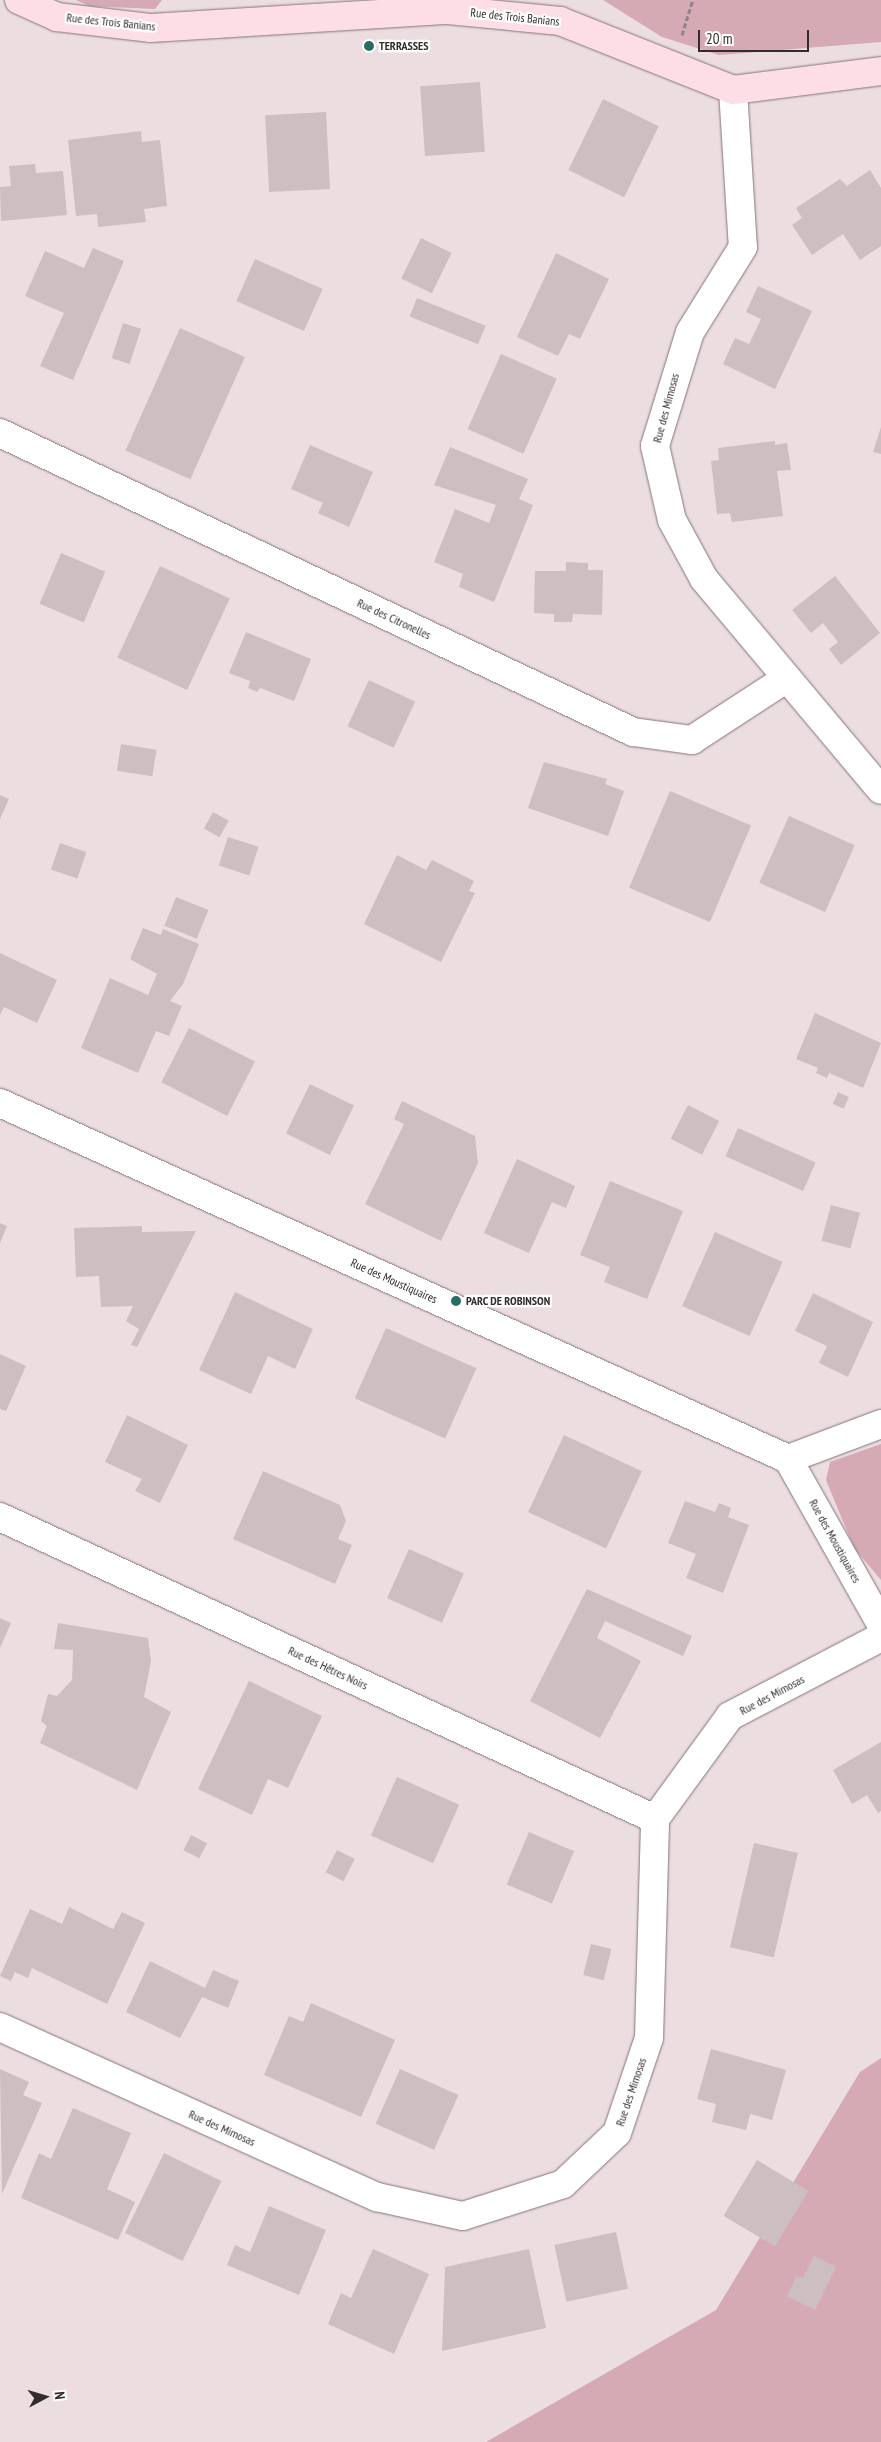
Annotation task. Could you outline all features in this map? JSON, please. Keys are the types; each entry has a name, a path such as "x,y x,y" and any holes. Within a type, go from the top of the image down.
{"street":[{"name":"Rue des Trois Banians","path":"19,0 57,17 151,28 448,10 560,21 733,90 881,71"},
{"name":"Rue des Mimosas","path":"733,90 743,246 690,332 655,446 672,520 704,579 881,790"},
{"name":"Rue des Citronelles","path":"0,433 633,732 692,740 787,678"},
{"name":"Rue des Moustiquaires","path":"0,1103 788,1459 881,1624"},
{"path":"788,1459 881,1424"},
{"name":"Rue des Hêtres Noirs","path":"0,1517 656,1819"},
{"name":"Rue des Mimosas","path":"0,2027 377,2197 463,2216 563,2184 617,2132 649,2038 656,1819 730,1716 881,1637"}],"path":[{"path":"680,43 693,0"}],"shaded area":[{"path":"76,0 162,0 155,9 89,6"},
{"path":"603,0 881,0 881,42 719,55 662,37"},
{"path":"881,1444 881,1580 854,1548 826,1480 830,1462"},
{"path":"881,2058 881,2442 486,2442 716,2310 860,2072"}],"building":[{"path":"480,82 485,152 425,156 420,86"},
{"path":"603,99 659,126 624,197 568,170"},
{"path":"326,112 330,189 269,192 265,115"},
{"path":"141,131 142,142 160,140 167,206 144,209 146,222 98,227 97,214 76,216 68,140"},
{"path":"35,164 36,173 63,171 67,215 1,221 0,187 11,186 9,166"},
{"path":"870,170 881,188 881,246 860,260 843,234 812,255 792,225 802,218 796,208 840,179 847,186"},
{"path":"421,238 452,253 432,293 401,278"},
{"path":"93,248 124,261 73,380 40,366 64,313 25,296 45,251 84,268"},
{"path":"556,253 609,279 580,339 569,334 558,356 517,337"},
{"path":"255,259 323,289 304,331 236,301"},
{"path":"758,286 812,311 775,389 723,364 735,338 749,344 761,319 746,312"},
{"path":"417,298 486,326 478,344 410,317"},
{"path":"123,323 141,329 130,364 112,358"},
{"path":"180,328 245,357 190,479 125,450"},
{"path":"501,354 557,379 523,454 468,429"},
{"path":"881,427 881,454 873,452"},
{"path":"775,441 775,445 787,443 791,470 777,471 783,516 732,522 730,513 717,514 711,461 719,460 718,448"},
{"path":"310,445 373,472 349,527 318,513 323,503 291,489"},
{"path":"450,447 528,479 519,499 533,505 494,602 459,587 463,574 434,562 455,509 489,523 496,505 434,485"},
{"path":"61,553 105,572 84,622 40,604"},
{"path":"566,562 588,563 588,570 603,570 602,615 573,614 572,622 554,622 554,614 534,613 535,571 566,571"},
{"path":"160,566 230,599 187,690 117,658"},
{"path":"835,576 880,633 841,665 829,649 838,642 823,623 811,633 792,610"},
{"path":"246,632 311,659 294,701 260,688 257,692 248,688 250,681 229,673"},
{"path":"369,680 415,702 394,748 347,726"},
{"path":"121,744 157,750 152,776 117,771"},
{"path":"544,762 607,779 605,784 624,791 608,836 528,808"},
{"path":"670,791 751,825 710,922 629,888"},
{"path":"0,795 9,799 0,819"},
{"path":"213,812 229,821 220,837 204,829"},
{"path":"789,816 855,845 825,912 759,883"},
{"path":"228,837 258,847 249,875 219,866"},
{"path":"60,843 86,852 77,879 51,869"},
{"path":"397,855 426,870 432,860 474,881 469,891 475,893 441,962 364,924"},
{"path":"176,897 208,910 197,939 164,926"},
{"path":"143,928 161,935 163,929 199,944 183,984 170,1001 182,1006 169,1036 156,1031 138,1073 81,1048 110,978 148,995 157,974 130,959"},
{"path":"0,953 57,980 37,1023 4,1007 0,1015"},
{"path":"815,1013 881,1043 863,1088 829,1073 827,1078 816,1073 818,1068 796,1059"},
{"path":"189,1028 255,1062 227,1116 161,1082"},
{"path":"310,1084 354,1105 330,1155 286,1133"},
{"path":"838,1092 849,1097 844,1109 833,1104"},
{"path":"402,1101 475,1136 478,1163 441,1241 365,1204 404,1124 394,1119"},
{"path":"688,1105 719,1121 702,1155 671,1139"},
{"path":"738,1128 816,1163 803,1191 725,1156"},
{"path":"517,1159 575,1186 566,1208 552,1202 529,1253 484,1233"},
{"path":"610,1181 683,1211 647,1299 604,1282 610,1267 580,1255"},
{"path":"831,1205 860,1213 850,1249 821,1241"},
{"path":"0,1223 7,1226 0,1243"},
{"path":"142,1226 142,1232 196,1231 137,1347 131,1345 139,1329 126,1321 133,1306 101,1307 99,1276 76,1277 74,1228"},
{"path":"715,1232 783,1262 750,1336 682,1306"},
{"path":"235,1292 313,1329 295,1369 268,1356 251,1394 199,1370"},
{"path":"813,1293 873,1322 848,1377 819,1363 827,1346 795,1331"},
{"path":"386,1328 476,1368 445,1439 355,1398"},
{"path":"0,1354 26,1366 6,1411 0,1409"},
{"path":"127,1415 188,1445 160,1503 135,1491 142,1479 105,1462"},
{"path":"564,1435 642,1471 606,1548 528,1512"},
{"path":"263,1471 340,1505 346,1521 338,1539 352,1545 335,1584 233,1539"},
{"path":"685,1501 715,1512 719,1503 731,1508 728,1517 749,1525 723,1593 686,1578 696,1554 668,1543"},
{"path":"409,1549 464,1573 442,1623 387,1598"},
{"path":"587,1589 692,1636 683,1656 605,1621 597,1638 641,1661 600,1738 530,1701"},
{"path":"0,1618 11,1623 0,1648"},
{"path":"58,1623 148,1638 151,1661 144,1697 171,1712 137,1790 40,1743 47,1726 41,1721 48,1694 57,1696 72,1680 73,1650 54,1649"},
{"path":"249,1681 322,1716 288,1788 268,1779 252,1815 198,1789"},
{"path":"881,1742 881,1811 878,1813 867,1795 852,1804 833,1770"},
{"path":"397,1777 459,1805 433,1863 371,1835"},
{"path":"529,1832 574,1851 552,1904 507,1884"},
{"path":"191,1835 207,1843 199,1858 183,1850"},
{"path":"754,1843 798,1853 774,1957 730,1947"},
{"path":"337,1850 355,1859 343,1881 326,1872"},
{"path":"69,1907 113,1929 122,1912 145,1923 107,2004 32,1968 28,1978 15,1972 11,1981 0,1976 30,1909 62,1924"},
{"path":"591,1944 611,1949 604,1980 583,1975"},
{"path":"150,1961 205,1988 213,1970 239,1981 228,2008 202,1997 180,2038 126,2012"},
{"path":"311,2003 395,2040 361,2117 264,2075 289,2016 303,2022"},
{"path":"711,2049 786,2070 772,2120 750,2114 746,2130 712,2122 716,2104 697,2099"},
{"path":"0,2069 29,2082 23,2095 42,2103 2,2194"},
{"path":"400,2069 458,2095 434,2150 376,2124"},
{"path":"73,2108 131,2133 107,2189 135,2202 118,2240 21,2198 39,2153 51,2159"},
{"path":"164,2153 222,2181 183,2261 125,2233"},
{"path":"757,2160 808,2191 775,2247 724,2216"},
{"path":"269,2206 326,2230 299,2295 227,2265 235,2245 250,2252"},
{"path":"616,2232 628,2289 566,2302 554,2245"},
{"path":"373,2249 429,2274 394,2354 328,2324 341,2293 351,2298"},
{"path":"529,2249 546,2328 442,2351 445,2267"},
{"path":"814,2256 836,2267 815,2310 787,2296 796,2277 803,2278"}],"place":[{"name":"TERRASSES","path":"369,46"},
{"name":"PARC DE ROBINSON","path":"456,1301"}]}
